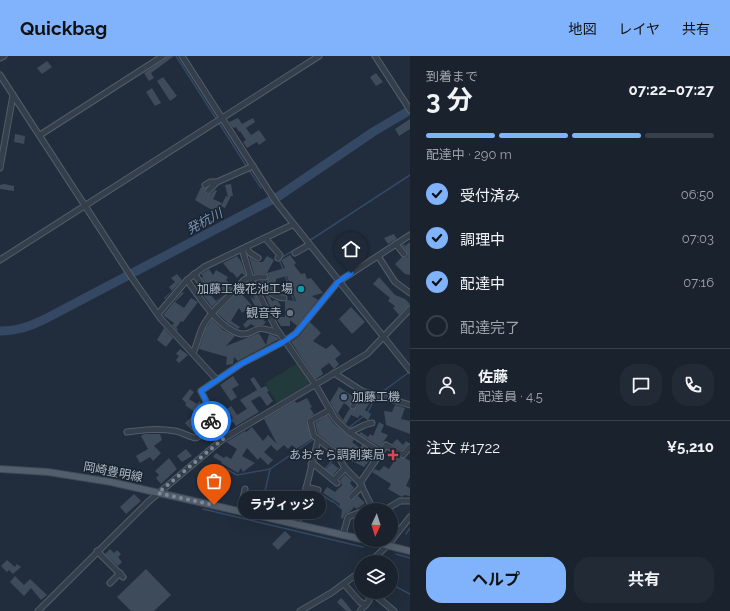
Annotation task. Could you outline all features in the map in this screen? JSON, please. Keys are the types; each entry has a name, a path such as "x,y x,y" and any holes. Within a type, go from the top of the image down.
{"main road":[{"name":"岡崎豊明線","path":"0,469 48,472 90,478 354,537"},
{"path":"395,547 410,551"}],"street":[{"path":"0,58 4,56"},
{"path":"40,135 163,56"},
{"path":"182,56 249,168 271,195 292,225 410,370"},
{"path":"0,260 319,56"},
{"path":"375,56 409,109"},
{"path":"0,75 127,271 158,314 217,380"},
{"path":"0,168 13,94"},
{"path":"207,188 210,182 217,182 249,168"},
{"path":"158,314 187,280 204,267 292,225"},
{"path":"223,439 215,428 207,412 206,401 201,391 296,333 338,282 410,235"},
{"path":"265,238 280,255 278,258"},
{"path":"396,244 404,254"},
{"path":"295,254 309,245"},
{"path":"244,248 258,258"},
{"path":"244,248 250,278 258,294 279,333 315,384 330,410 349,432 381,452"},
{"path":"378,256 395,282 410,293"},
{"path":"194,274 207,289"},
{"path":"193,353 198,343 201,330 211,314 244,280 265,277"},
{"path":"187,280 211,314 236,332 251,334 258,328 263,328 279,333"},
{"path":"258,294 263,289 266,289 278,298 284,298"},
{"path":"38,611 97,551 158,493 223,439 367,354 409,311"},
{"path":"334,373 362,391 410,405"},
{"path":"353,406 362,391"},
{"path":"330,410 310,421 314,436 337,454 346,468 361,485 370,503"},
{"path":"349,432 356,430 364,424 372,423"},
{"path":"127,432 154,429 168,430 176,431 196,438 215,428"},
{"path":"297,524 318,440"},
{"path":"351,497 361,485 386,445 403,455 410,447"},
{"path":"311,464 315,465 336,482 346,468"},
{"path":"306,487 318,490"},
{"path":"240,511 245,489"},
{"path":"397,503 400,501 410,502"},
{"path":"343,535 348,517 354,515"},
{"path":"398,532 410,517"},
{"path":"377,555 386,547"},
{"path":"97,551 122,575 110,583"},
{"path":"300,611 344,584 354,576"},
{"path":"344,584 360,602 366,605"},
{"path":"360,611 369,599"},
{"path":"379,599 394,611"}],"green space":[{"path":"298,363 310,383 277,403 265,383"}],"building":[{"path":"167,56 174,56 151,73 154,78 149,81 144,73 165,59"},
{"path":"47,61 52,67 42,74 37,68"},
{"path":"376,73 383,82 376,86 370,77"},
{"path":"163,77 177,96 170,101 157,81"},
{"path":"152,88 161,103 155,106 146,92"},
{"path":"238,118 242,124 253,118 255,122 246,128 251,135 259,130 266,140 259,145 257,142 247,148 243,142 246,140 240,131 239,132 236,127 233,128 229,122"},
{"path":"410,119 410,129 399,136 395,129"},
{"path":"15,134 25,136 24,144 14,142"},
{"path":"4,184 14,186 14,191 0,189 0,185"},
{"path":"231,184 233,196 231,196 225,208 221,206 226,196 228,197 225,185"},
{"path":"201,187 205,189 204,192 207,195 211,194 215,190 217,191 213,199 222,203 217,213 195,200"},
{"path":"394,234 397,239 388,244 384,238"},
{"path":"410,242 410,275 405,274 395,264 402,257 405,258 408,256 402,245 404,244 405,246"},
{"path":"290,255 296,263 294,265 301,274 305,273 307,279 311,278 323,293 312,296 318,300 297,326 290,320 290,326 281,326 275,317 285,317 285,302 287,300 296,301 287,276 276,279 275,290 264,285 259,287 257,282 267,281 269,275 265,273 254,274 249,257 257,262 263,262 267,256 274,260 267,273 285,268 281,260"},
{"path":"237,256 241,261 246,275 242,273 237,278 223,263"},
{"path":"209,269 213,275 216,270 228,277 226,280 232,285 237,282 226,293 212,307 196,286 197,285 206,293 210,292 211,288 202,278 203,276 201,274","holes":["217,286 226,293 216,301 210,294"]},
{"path":"177,274 182,280 165,299 164,298 172,291 169,287 175,282 171,278"},
{"path":"379,277 395,295 405,299 410,304 399,315 393,308 395,306 388,301 390,298 373,284"},
{"path":"248,282 267,318 263,320 266,322 263,325 254,326 251,324 246,328 243,325 252,315 247,309 242,313 239,308 231,321 240,327 238,329 228,323 217,313 239,291 257,311 250,296 255,300 247,283"},
{"path":"182,292 184,293 175,302 184,308 191,298 198,302 183,322 181,321 176,328 178,329 177,331 172,325 174,323 163,315"},
{"path":"264,293 270,297 272,301 278,301 281,306 273,310 274,315"},
{"path":"351,307 365,322 352,334 339,319"},
{"path":"212,319 223,330 235,336 226,346 259,333 266,345 269,334 279,339 238,361 234,357 233,364 226,365 227,357 199,349 205,330"},
{"path":"310,322 321,333 313,341 326,349 332,344 341,354 335,359 339,364 334,369 329,363 321,369 323,374 316,379 291,342 299,336"},
{"path":"164,328 173,338 166,347 157,340"},
{"path":"180,349 188,355 179,363 176,360 179,356 176,354"},
{"path":"233,376 239,385 232,389 237,397 231,401 220,385"},
{"path":"254,377 261,388 266,386 269,391 267,392 273,401 267,406 260,396 251,401 259,412 236,426 233,422 226,426 225,424 233,418 226,410 231,406 237,415 247,409 240,400 257,390 250,379"},
{"path":"339,387 354,397 349,407 344,403 338,413 343,420 350,408 353,410 356,408 364,396 372,399 365,410 371,414 368,420 360,415 358,418 351,415 346,424 338,416 330,402"},
{"path":"190,389 194,392 189,399 197,404 200,401 203,414 192,419 202,429 195,434 185,423 196,413 185,405 186,403 182,399"},
{"path":"307,398 312,407 310,408 314,414 306,420 312,439 306,443 296,449 292,445 288,449 284,445 277,451 271,445 264,452 273,460 268,465 260,457 258,460 247,448 242,456 255,463 243,472 241,468 238,473 213,457 216,453 224,458 226,456 231,459 237,449 226,442 245,431 246,432 252,427 263,441 268,435 277,444 264,419 295,401 297,403"},
{"path":"395,405 405,408 401,419 410,421 410,434 386,425 384,411 392,412"},
{"path":"328,415 332,422 354,440 352,442 360,448 362,445 375,454 364,467 346,459 339,451 318,434 315,423"},
{"path":"379,422 384,425 381,432 388,435 380,447 359,434 361,432 368,437 370,434 373,436"},
{"path":"144,434 160,434 162,440 154,446 161,453 153,461 150,457 140,463 136,456 148,449 141,436"},
{"path":"397,439 403,445 406,441 409,443 402,450 392,444"},
{"path":"186,449 192,456 182,462 177,456"},
{"path":"391,453 410,461 410,477 406,486 410,488 410,496 404,495 402,497 388,489 391,484 372,472 375,469 379,471 384,466 389,469 395,460 389,457"},
{"path":"169,458 177,469 161,484 156,478 159,475 155,471"},
{"path":"332,463 338,468 340,467 333,475 326,469"},
{"path":"125,471 136,473 135,480 124,478"},
{"path":"345,474 352,481 350,483 354,488 347,496 348,500 352,501 360,494 358,496 365,503 354,503 354,507 350,512 345,514 343,519 341,518 342,509 339,506 340,504 323,493 327,487 335,492 342,485 340,480"},
{"path":"215,477 223,479 222,488 213,486"},
{"path":"134,494 141,501 126,514 120,507"},
{"path":"285,531 291,537 278,550 272,544"},
{"path":"110,549 114,553 117,550 121,554 118,557 122,562 118,566 105,554"},
{"path":"7,560 15,567 17,564 21,567 13,574 9,570 7,572 1,566"},
{"path":"146,569 171,595 154,611 131,611 117,597"},
{"path":"15,576 24,585 30,579 47,595 41,600 31,588 24,596 10,582"},
{"path":"341,598 352,611 346,611 337,602"}],"waterway":[{"path":"176,56 217,120"},
{"name":"発杭川","path":"0,331 19,329 41,321 279,196 373,132 410,110"},
{"path":"219,123 247,167"},
{"path":"249,170 261,188"},
{"path":"309,241 410,175"},
{"path":"283,269 279,259 306,243"},
{"path":"285,275 294,301"},
{"path":"382,392 408,373"},
{"path":"367,413 375,398"},
{"path":"347,429 364,416"},
{"path":"219,465 237,475 270,469 314,439"},
{"path":"334,477 325,469 336,456"},
{"path":"261,509 270,469"},
{"path":"317,492 333,502"},
{"path":"333,501 343,510"},
{"path":"203,509 354,545"},
{"path":"406,534 410,528"},
{"path":"396,554 410,558"},
{"path":"398,588 410,594"}],"way so far":[{"path":"211,421 223,439 158,493 214,505"}],"place":[{"name":"加藤工機花池工場","path":"301,289"},
{"name":"観音寺","path":"290,313"},
{"name":"加藤工機","path":"344,397"},
{"name":"あおぞら調剤薬局","path":"393,455"},
{"name":"ラヴィッジ","path":"214,505"}],"route":[{"path":"211,421 207,412 206,401 201,391 241,364 285,341 296,333 338,282 351,273"}]}
